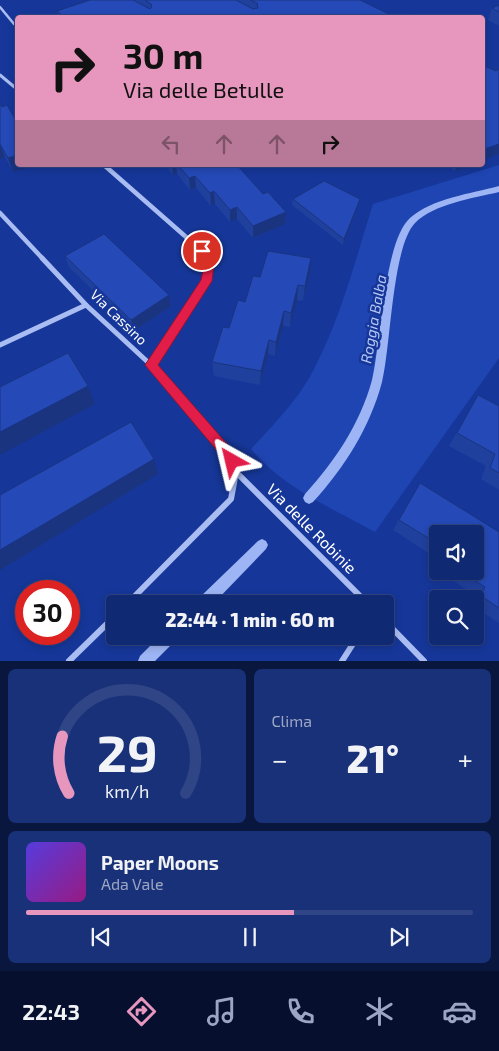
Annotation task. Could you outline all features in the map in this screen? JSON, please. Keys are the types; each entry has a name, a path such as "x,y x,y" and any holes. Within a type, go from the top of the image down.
{"street":[{"path":"0,75 15,88"},
{"path":"106,167 202,251 207,258 209,272 206,281 151,365"},
{"name":"Via Cassino","path":"0,213 86,304 151,365 224,449 232,461 236,472"},
{"path":"0,345 86,304"},
{"path":"136,595 231,499 236,472"},
{"name":"Via delle Robinie","path":"236,472 359,595"},
{"path":"69,661 106,625"},
{"path":"394,630 424,661"},
{"path":"342,661 352,645"}],"lane":[{"path":"0,7 14,24"}],"shaded area":[{"path":"499,165 499,358 375,532 293,486 264,463 251,449 295,399 316,365 341,306 373,204"}],"building":[{"path":"90,0 133,0 150,9 152,7 151,4 145,0 236,0 253,9 258,8 257,3 250,0 360,0 391,15 62,15 57,11"},
{"path":"499,5 499,12 492,8"},
{"path":"485,66 496,71 499,69 499,144 485,149"},
{"path":"0,103 2,107 7,105 15,119 15,156 8,158 0,144"},
{"path":"180,167 239,167 263,194 268,192 286,212 253,226 237,207 230,210 214,191 210,193 195,176 189,178"},
{"path":"324,181 360,199 344,239 293,199"},
{"path":"104,234 169,295 131,320 65,256"},
{"path":"268,251 311,258 305,286 298,285 291,313 284,311 276,342 269,340 261,371 212,362 223,327 229,328 238,300 245,302 253,276 260,277"},
{"path":"68,353 88,386 0,432 0,387"},
{"path":"478,395 499,406 499,473 490,468 495,454 457,433"},
{"path":"131,422 154,459 0,550 0,495"},
{"path":"420,483 499,532 499,608 484,598 485,587 474,580 484,580 484,525 429,525 429,538 399,520"}],"waterway":[{"name":"Roggia Balba","path":"309,498 345,453 364,418 371,400 381,362 394,267 404,233 411,222 429,210 452,201 499,189"},
{"name":"Roggia Balba","path":"212,595 262,545"},
{"name":"Roggia Balba","path":"145,661 161,645"}],"route":[{"path":"202,251 209,265 206,281 151,365 224,449 232,461"}]}
